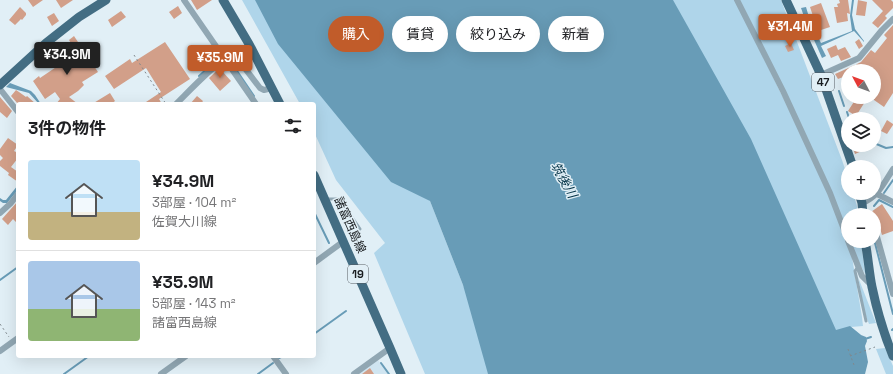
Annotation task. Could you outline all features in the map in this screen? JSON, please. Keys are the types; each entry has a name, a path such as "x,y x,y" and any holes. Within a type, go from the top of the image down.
{"main road":[{"path":"0,85 46,43 106,0"},
{"path":"223,0 249,44 279,102"},
{"name":"47","path":"786,0 821,75 851,160"},
{"name":"諸富西島線","path":"316,179 344,241 400,374"},
{"path":"861,200 862,208"},
{"path":"866,248 878,312 890,341 893,356"}],"street":[{"path":"184,0 255,102"},
{"path":"737,0 783,91 830,193 841,222"},
{"path":"821,75 859,58 893,19"},
{"path":"178,102 231,53 234,54 260,88 264,90 272,88"},
{"path":"0,89 16,109"},
{"path":"881,188 893,169"},
{"path":"881,196 893,202"},
{"path":"0,214 16,197"},
{"path":"862,203 870,200"},
{"path":"316,262 344,241"},
{"path":"851,248 862,276 872,286"},
{"path":"880,248 893,294"},
{"path":"0,351 15,340"},
{"path":"354,374 390,348"},
{"path":"161,374 183,358"},
{"path":"274,358 286,374"}],"lane":[{"path":"325,199 336,199 341,201 360,229"},
{"path":"858,267 855,270 866,321"}],"path":[{"path":"134,55 165,102"},
{"path":"0,324 15,340"},
{"path":"850,356 875,347"},
{"path":"848,349 854,366"}],"shaded area":[{"path":"242,0 272,0 430,201 463,285 504,374 425,374 374,253 385,243 336,180 316,136 316,102 299,102"},
{"path":"648,0 736,0 829,193 841,226 841,248 849,248 852,257 863,326 851,327 861,335 827,345"},
{"path":"738,0 781,0 842,160 841,200 855,200 857,206 857,208 841,208 841,221"},
{"path":"853,248 862,248 865,274"},
{"path":"858,277 876,323 869,324 865,314"},
{"path":"885,348 893,366 893,374 886,374 876,349"},
{"path":"378,360 388,374 358,374"}],"water":[{"name":"筑後川","path":"255,0 673,0 751,139 836,330 850,326 866,337 867,341 865,346 868,362 865,374 488,374 463,285 430,201 391,182 278,44"},
{"path":"852,0 854,0 852,15 855,29 864,42 854,31 821,46 826,56 822,58 811,33 815,31 821,43 852,31 850,16"},
{"path":"806,7 811,24 807,25 801,8"},
{"path":"10,83 31,91 40,102 37,102 29,93 6,87"},
{"path":"16,188 16,192 7,203 0,201 0,198 6,200"}],"building":[{"path":"28,0 43,0 33,7"},
{"path":"56,0 73,0 61,8"},
{"path":"191,0 212,0 197,10"},
{"path":"839,0 848,0 850,14 847,13 848,21 837,23 834,7 838,7 837,4 840,3"},
{"path":"858,0 867,2 865,16 856,15"},
{"path":"872,0 891,0 893,2 893,8 885,16 887,18 878,28 872,23 883,11"},
{"path":"821,3 830,27 818,31 810,7"},
{"path":"178,6 182,13 174,19 169,12"},
{"path":"20,7 26,15 15,25 9,20"},
{"path":"121,11 126,17 112,27 108,20"},
{"path":"54,13 59,21 52,26 47,17"},
{"path":"893,25 893,93 884,107 880,104 881,104 881,64 857,64 861,62 871,50 875,53 887,38 884,35"},
{"path":"74,36 98,72 82,82 84,85 69,97 75,102 58,102 60,99 55,92 45,99 33,81 39,76 40,78 77,53 69,40"},
{"path":"859,39 863,46 859,49 855,42"},
{"path":"165,42 190,79 159,99 161,102 146,102 161,92 146,68 114,89 105,76 130,59 132,63"},
{"path":"791,43 794,50 788,52 785,46"},
{"path":"836,45 838,50 845,47 851,57 841,61 838,55 831,58 827,49"},
{"path":"222,66 225,69 222,71 231,81 220,91 209,78"},
{"path":"841,71 841,78 838,79 835,74"},
{"path":"16,90 34,102 16,102 11,96"},
{"path":"110,93 115,101 114,102 95,102"},
{"path":"197,96 203,101 202,102 192,102"},
{"path":"0,97 12,111 7,118 0,112"},
{"path":"852,104 864,104 859,112 848,111"},
{"path":"887,120 893,124 887,134 881,131"},
{"path":"8,138 16,144 14,151 16,152 16,161 11,167 16,171 16,181 8,175 9,173 0,166 0,161 3,158 0,155 0,149"},
{"path":"16,203 16,222 13,219 8,225 2,219"},
{"path":"882,204 893,221 893,231 882,235 881,208 876,208"},
{"path":"370,368 374,374 362,374"}],"waterway":[{"path":"224,53 229,49"},
{"path":"199,76 219,58"},
{"path":"231,62 254,96"},
{"path":"839,91 844,106"},
{"path":"881,146 886,148 893,147"},
{"path":"884,193 893,180"},
{"path":"874,206 879,200 893,207"},
{"path":"316,216 329,243"},
{"path":"876,248 893,314"},
{"path":"0,280 16,268"},
{"path":"316,333 346,311"},
{"path":"865,339 871,337"},
{"path":"64,374 86,358"},
{"path":"258,374 273,363"},
{"path":"381,363 389,374"}]}
